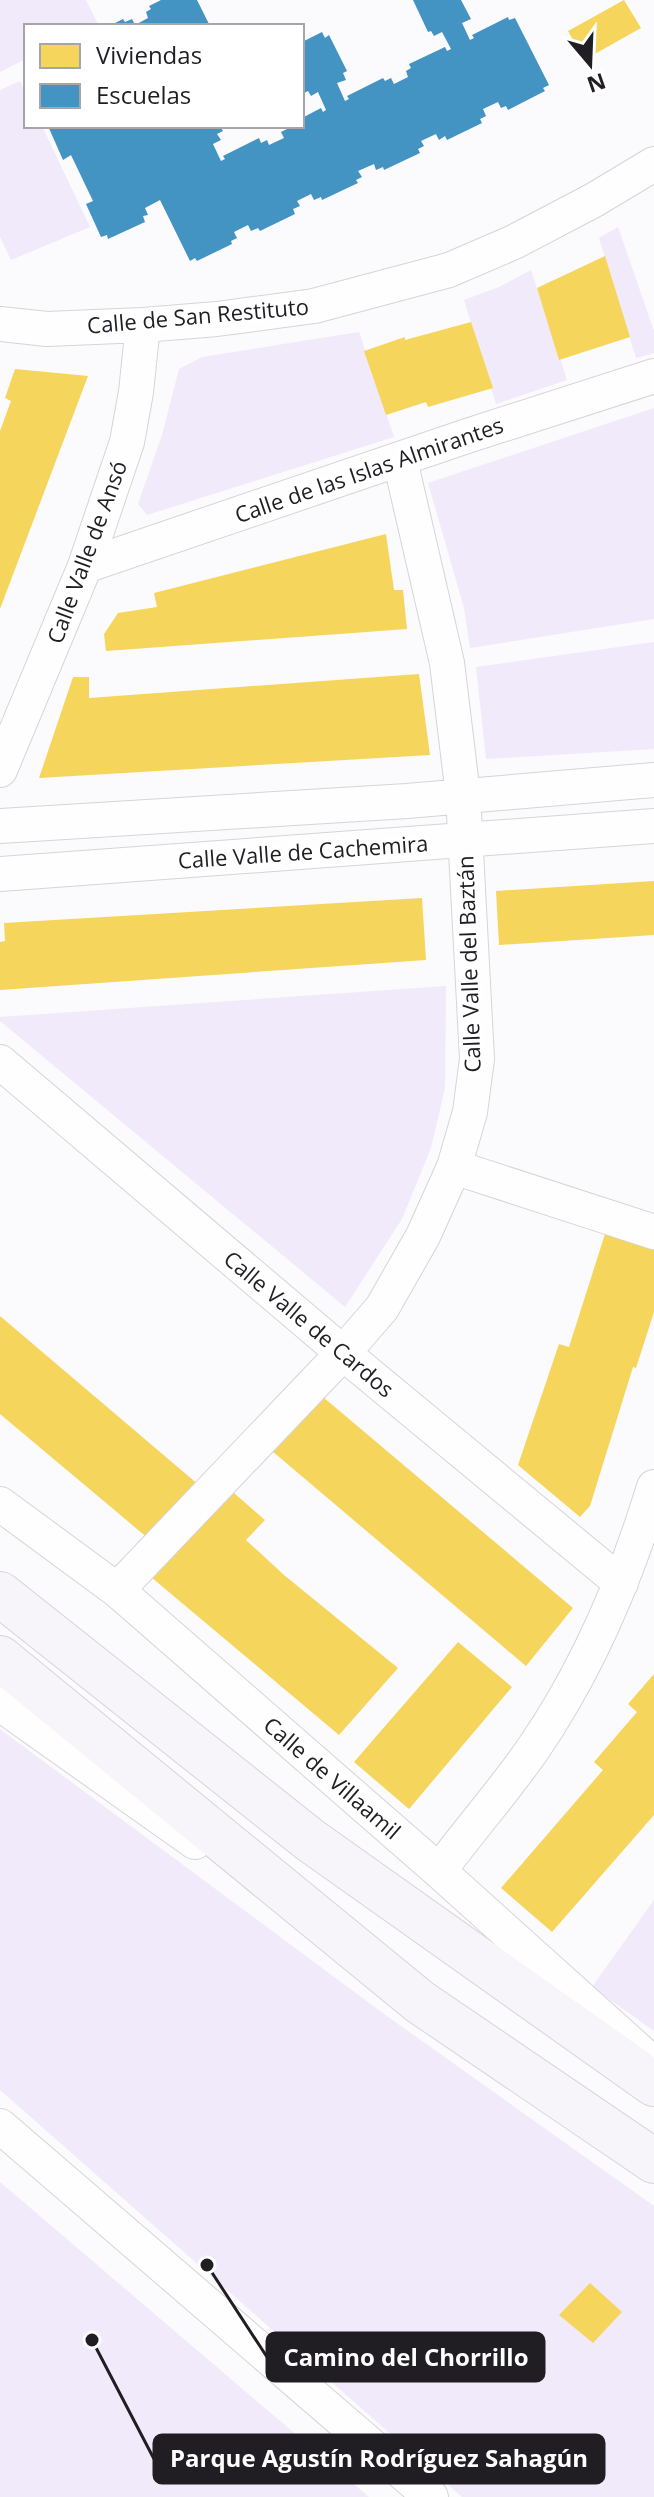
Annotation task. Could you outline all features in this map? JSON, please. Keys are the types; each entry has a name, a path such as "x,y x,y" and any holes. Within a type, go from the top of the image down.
{"main road":[{"path":"0,1594 310,1840 654,2084"},
{"path":"0,1658 420,2002 654,2161"}],"street":[{"name":"Calle de San Restituto","path":"0,324 47,329 143,325 314,306 449,270 514,242 651,174"},
{"name":"Calle Valle de Ansó","path":"0,770 85,566 127,442 143,325"},
{"name":"Calle de las Islas Almirantes","path":"85,566 654,376"},
{"name":"Calle Valle del Baztán","path":"117,1590 382,1308 423,1236 454,1167 470,1112 477,1059 463,795 447,663 400,460"},
{"name":"Calle Valle de Cachemira","path":"0,826 407,801 654,780"},
{"name":"Calle Valle de Cachemira","path":"0,874 654,826"},
{"name":"Calle Valle de Cardos","path":"0,1062 343,1353 621,1583"},
{"path":"454,1167 654,1232"},
{"path":"439,1871 535,1747 582,1670 621,1583 654,1487"},
{"name":"Calle de Villaamil","path":"0,1504 117,1590 439,1871 654,2065"},
{"path":"0,1704 420,2002"},
{"path":"0,2126 431,2497"}],"shaded area":[{"path":"0,0 86,0 98,24 24,24 24,60 0,72"},
{"path":"20,81 24,90 24,128 43,128 90,227 11,260 0,237 0,90"},
{"path":"618,227 654,331 654,353 636,358 599,238"},
{"path":"531,270 567,380 496,404 464,300 499,287"},
{"path":"359,332 394,437 147,515 138,504 162,435 179,369 202,357"},
{"path":"654,408 654,619 470,648 464,608 428,483"},
{"path":"654,642 654,749 486,759 476,667"},
{"path":"446,986 445,1088 431,1148 402,1219 345,1307 0,1021 0,1017"},
{"path":"0,1729 384,2014 654,2206 654,2497 462,2497 0,2090"},
{"path":"654,1900 654,2031 592,1987"},
{"path":"0,2182 369,2497 0,2497"}],"building: Viviendas":[{"path":"624,0 641,28 584,60 568,31"},
{"path":"605,256 630,337 559,360 537,288"},
{"path":"471,322 493,388 428,407 426,402 386,415 364,351 405,337 405,340"},
{"path":"15,369 88,376 0,609 0,431 11,401 5,398"},
{"path":"386,534 394,590 403,590 407,629 106,651 104,634 118,613 157,607 154,593"},
{"path":"419,674 430,755 39,778 73,677 89,677 89,698"},
{"path":"654,881 654,935 499,945 496,891"},
{"path":"422,898 426,960 0,990 0,942 5,941 4,923"},
{"path":"605,1234 654,1249 654,1312 636,1368 633,1367 590,1506 580,1517 518,1465 559,1344 569,1347"},
{"path":"0,1316 200,1486 149,1539 0,1414"},
{"path":"323,1397 573,1608 526,1666 272,1451"},
{"path":"234,1493 265,1520 246,1540 398,1668 339,1735 151,1577"},
{"path":"458,1642 512,1687 409,1809 354,1762"},
{"path":"654,1674 654,1815 552,1932 501,1888 603,1770 594,1762 637,1712 628,1704"},
{"path":"590,2283 622,2312 593,2343 559,2315"}],"building: Escuelas":[{"path":"161,0 197,0 209,24 137,24 148,18 146,12 151,9 149,6"},
{"path":"413,0 461,0 471,19 462,23 470,40 474,38 472,35 508,17 509,20 515,18 549,85 543,88 545,91 508,110 506,106 501,108 498,102 483,109 486,116 480,119 482,123 447,140 445,136 439,140 436,134 421,141 424,146 418,149 420,153 384,170 383,167 376,170 374,164 358,171 362,177 356,180 358,183 322,200 321,197 314,200 311,194 297,201 300,206 293,209 295,214 260,231 258,228 251,231 248,225 234,232 237,238 231,241 232,244 197,261 195,258 190,261 160,200 145,208 148,215 143,216 145,222 108,239 107,235 101,237 86,204 93,201 71,155 63,160 49,128 221,128 223,131 217,134 221,140 213,144 221,161 225,159 223,156 259,138 261,143 267,140 269,145 284,138 281,132 286,128 304,128 304,117 321,108 323,112 326,110 318,92 311,96 308,91 304,93 304,41 322,32 325,38 329,35 347,71 343,73 346,80 337,83 345,101 349,99 347,96 383,78 385,81 391,78 394,84 408,77 406,71 411,68 409,64 445,47 447,51 451,49 442,32 434,36 431,31 428,32"},
{"path":"123,19 125,22 132,19 134,24 113,24"}],"place":[{"name":"Camino del Chorrillo","path":"207,2265"},
{"name":"Parque Agustín Rodríguez Sahagún","path":"92,2340"}]}
